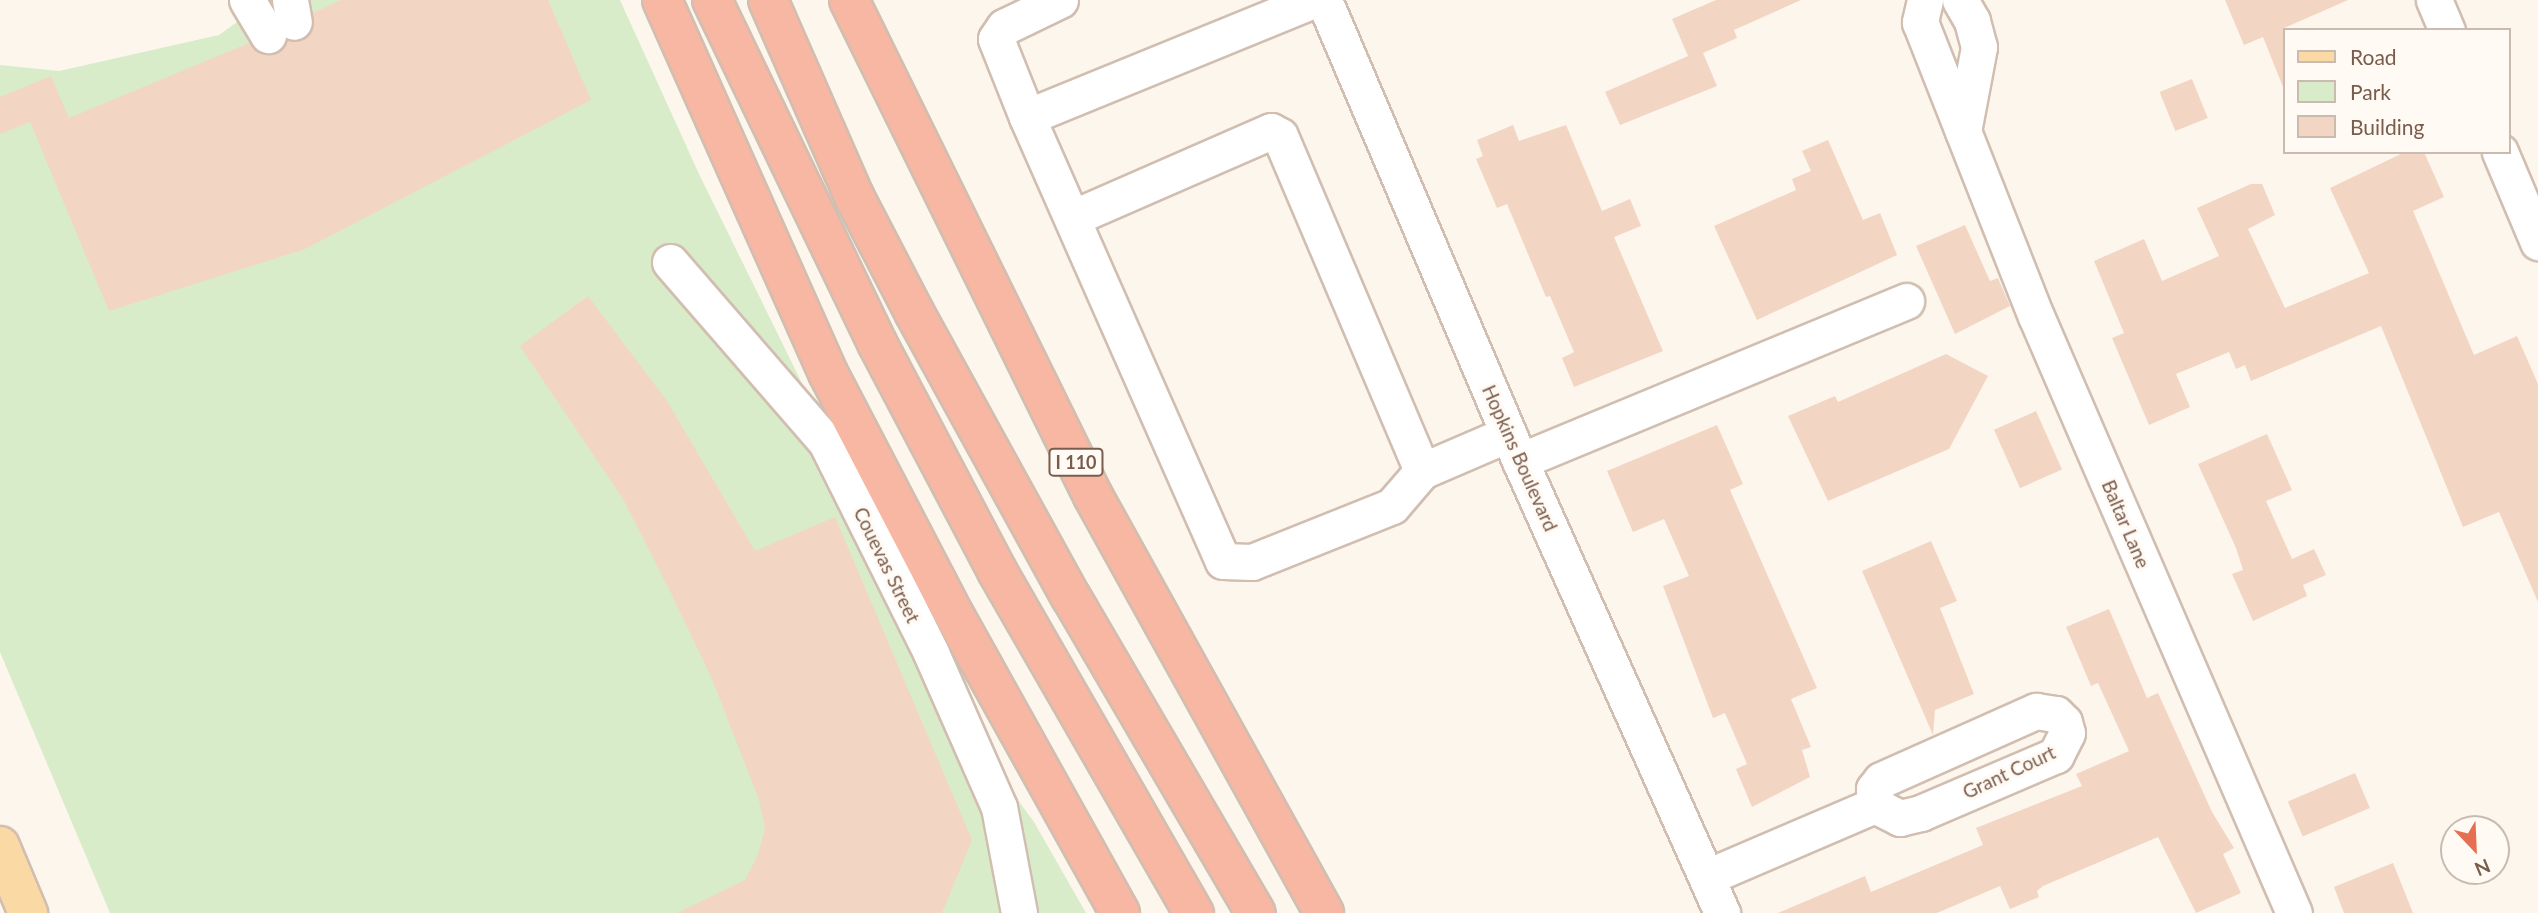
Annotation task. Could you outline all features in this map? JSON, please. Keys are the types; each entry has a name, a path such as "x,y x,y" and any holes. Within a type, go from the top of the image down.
{"highway":[{"path":"662,0 828,373 948,604 1120,913"},
{"path":"712,0 877,343 997,572 1194,913"},
{"path":"768,0 855,198 914,312 1071,597 1254,910"},
{"name":"I 110","path":"849,0 1093,496 1324,913"}],"main road":[{"path":"2,855 29,913"}],"street":[{"path":"247,0 284,19"},
{"path":"1060,0 1013,22 996,39 1027,117 1223,561 1252,562 1392,506 1422,471 1514,447 1906,301"},
{"path":"1027,117 1314,0"},
{"name":"Hopkins Boulevard","path":"1324,0 1514,447 1721,913"},
{"name":"Baltar Lane","path":"1925,0 1920,22 2036,316 2294,913"},
{"path":"1959,0 1972,21 1979,47 1963,132"},
{"path":"2434,0 2446,28"},
{"path":"1072,218 1271,131 1280,136 1422,471"},
{"path":"2501,154 2538,242"},
{"name":"Couevas Street","path":"670,262 826,442 930,653 999,807 1019,913"},
{"name":"Grant Court","path":"2036,711 2056,714 2064,722 2067,733 2056,755 1921,813 1900,818 1875,805 1874,789 1909,765 2036,711"},
{"path":"1707,877 1875,805"}],"green space":[{"path":"268,0 620,0 699,174 985,755 1034,822 1086,913 110,913 0,652 0,65 59,71 219,35"}],"building":[{"path":"341,0 548,0 591,100 305,249 109,311 30,122 0,134 0,97 51,76 69,118 249,43 259,53 278,53 287,41 307,37 313,28 313,13"},
{"path":"1716,0 1801,0 1734,30 1737,38 1703,53 1717,86 1620,125 1605,92 1688,56 1672,19"},
{"path":"2225,0 2348,0 2282,28 2282,84 2263,37 2244,45"},
{"path":"2192,79 2208,118 2175,131 2160,92"},
{"path":"1513,125 1519,141 1566,125 1602,211 1630,199 1641,226 1614,237 1663,351 1574,387 1562,358 1574,352 1550,296 1546,297 1507,204 1497,208 1476,159 1483,156 1477,140"},
{"path":"1828,140 1863,220 1880,213 1897,255 1757,320 1714,226 1796,190 1792,179 1811,171 1802,151"},
{"path":"2401,154 2425,154 2444,197 2413,211 2474,355 2517,336 2538,384 2538,602 2499,512 2463,527 2381,326 2251,381 2245,365 2236,369 2229,352 2176,374 2190,407 2149,425 2112,338 2124,333 2094,261 2144,239 2162,281 2219,256 2197,208 2251,184 2262,184 2275,215 2248,229 2285,308 2369,273 2330,188"},
{"path":"1965,225 1990,281 1998,278 2010,306 1955,334 1916,246"},
{"path":"588,296 667,401 755,551 835,517 972,840 942,913 677,913 745,880 758,855 765,828 759,800 712,679 669,589 623,499 520,346"},
{"path":"1946,354 1988,376 1949,449 1828,501 1788,416 1835,396 1838,402"},
{"path":"2036,411 2062,469 2020,488 1994,430"},
{"path":"1717,425 1743,484 1730,490 1817,688 1791,699 1811,747 1802,750 1810,777 1752,807 1736,769 1747,764 1725,713 1713,718 1663,586 1689,576 1664,519 1633,532 1607,471"},
{"path":"2267,434 2292,490 2266,501 2292,559 2314,549 2326,575 2303,585 2307,596 2253,621 2232,574 2243,570 2236,548 2198,464"},
{"path":"1931,541 1957,601 1940,608 1974,694 1935,710 1933,735 1862,571"},
{"path":"2109,609 2147,698 2158,693 2212,812 2234,848 2223,854 2241,893 2196,913 2158,837 2043,886 2037,891 2039,897 2010,909 2000,886 1937,913 1778,913 1865,876 1871,892 1983,845 1976,828 2082,786 2076,774 2129,751 2098,683 2091,686 2066,627"},
{"path":"2355,773 2370,808 2303,837 2288,802"},
{"path":"2393,863 2413,913 2344,913 2334,887"}]}
